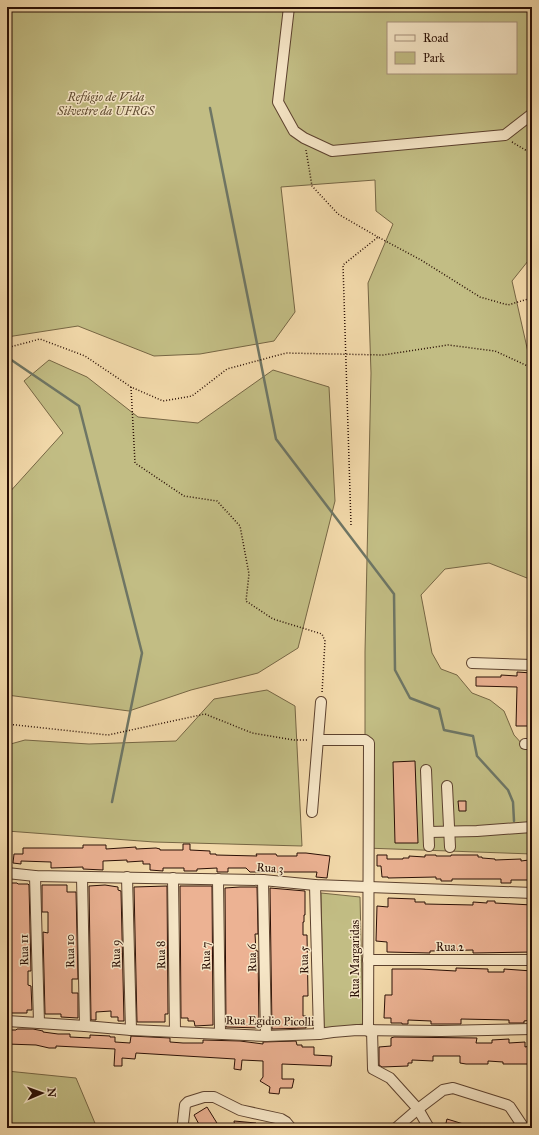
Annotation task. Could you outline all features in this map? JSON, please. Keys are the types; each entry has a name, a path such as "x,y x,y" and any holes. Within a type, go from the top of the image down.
{"street":[{"path":"289,7 278,102 294,131 304,138 332,151 505,135 532,114"},
{"path":"472,663 532,665"},
{"path":"312,812 321,702"},
{"name":"Rua Margaridas","path":"318,740 366,740 368,743 368,960 370,1031 373,1070 388,1076 418,1109"},
{"path":"426,770 429,846"},
{"path":"447,786 450,847"},
{"path":"429,832 532,827"},
{"name":"Rua 3","path":"7,873 35,876 263,880 315,885 532,893"},
{"name":"Rua 11","path":"35,876 39,1023"},
{"name":"Rua 10","path":"82,877 84,1026"},
{"name":"Rua 9","path":"127,877 131,1030"},
{"name":"Rua 8","path":"173,878 175,1032"},
{"name":"Rua 7","path":"218,879 220,1033"},
{"name":"Rua 6","path":"263,880 266,1036"},
{"name":"Rua 5","path":"315,885 319,1034"},
{"name":"Rua 2","path":"368,960 532,960"},
{"name":"Rua Egidio Picolli","path":"7,1021 131,1030 266,1036 370,1031 532,1029"},
{"path":"396,1128 443,1090 453,1088 507,1105 510,1107 524,1128"},
{"path":"184,1128 183,1123 185,1105 188,1102 208,1097 214,1097 240,1110 281,1120 286,1122 291,1128"},
{"path":"418,1109 429,1128"}],"path":[{"path":"505,135 507,139 532,154"},
{"path":"304,138 312,186 338,214 421,260 480,297 508,305 528,299"},
{"path":"350,525 343,265 378,237"},
{"path":"532,286 528,299 532,313"},
{"path":"7,350 10,347 40,339 85,356 131,387 163,401 192,396 227,368 286,353 383,355 448,345 495,351 532,368"},
{"path":"131,387 135,463 184,496 217,501 240,526 249,574 246,601 273,619 322,634 325,641 321,702"},
{"path":"7,724 108,735 205,714 252,732 294,740 318,740"}],"green space":[{"name":"Refúgio de Vida Silvestre da UFRGS","path":"7,7 532,7 532,256 512,281 532,370 532,580 489,563 445,569 421,595 432,653 441,669 457,675 472,693 490,700 504,711 514,735 532,755 532,854 365,848 365,652 371,373 368,283 393,224 376,211 375,180 281,187 295,312 274,341 200,354 154,356 78,326 7,337"},
{"path":"49,360 87,377 138,417 198,423 273,370 329,387 335,501 298,648 258,673 191,690 129,711 7,695 7,495 63,433 24,381"},
{"path":"267,690 295,706 302,846 154,842 7,831 7,745 25,740 89,744 176,741 214,699"},
{"path":"321,893 360,897 363,1024 324,1029"},
{"path":"7,1071 76,1078 97,1128 7,1128"}],"building":[{"path":"517,672 532,673 532,726 516,726 517,687 476,686 476,677 501,677 501,675 517,676"},
{"path":"415,761 418,843 395,843 393,762"},
{"path":"458,801 466,801 466,811 459,811"},
{"path":"183,844 190,844 190,850 210,851 210,854 216,855 257,856 256,854 276,854 277,856 297,856 297,853 306,853 330,856 327,878 316,877 317,872 250,872 246,868 228,868 228,872 217,872 217,868 197,869 197,871 184,871 184,868 163,868 163,871 150,870 150,864 143,864 143,861 127,862 127,860 103,861 103,870 83,869 83,867 51,868 51,862 21,861 21,864 13,863 14,854 23,854 23,848 83,848 83,845 106,845 106,849 136,847 136,849 156,848 160,850 183,850"},
{"path":"377,855 387,855 387,859 403,859 409,858 409,856 425,857 425,855 478,855 478,857 495,860 529,860 529,864 532,864 532,877 530,877 530,880 511,880 511,883 501,883 501,879 452,879 452,881 441,881 441,879 436,879 436,877 388,878 382,877 381,866 377,866"},
{"path":"7,883 29,885 31,971 28,971 28,985 31,986 32,1010 27,1010 27,1013 7,1013"},
{"path":"42,885 67,885 67,892 76,892 78,979 72,979 72,993 78,993 78,1018 61,1017 61,1014 45,1014 43,932 48,933 48,912 42,912"},
{"path":"105,885 118,887 118,890 121,891 124,1021 118,1021 118,1017 111,1017 111,1011 96,1012 96,1020 91,1020 89,886"},
{"path":"167,886 168,1014 165,1014 165,1022 137,1022 134,887"},
{"path":"180,886 212,886 213,1025 195,1026 194,1021 188,1021 188,1018 181,1018"},
{"path":"257,887 258,934 255,934 256,951 258,951 259,1028 226,1027 225,888"},
{"path":"270,888 305,891 303,935 307,935 308,996 303,996 303,1016 306,1016 306,1028 272,1029"},
{"path":"388,898 415,899 415,902 425,902 425,904 473,905 473,902 487,903 487,901 495,901 495,903 532,905 532,952 473,953 473,950 430,951 430,953 387,952 387,942 376,941 377,906 388,907"},
{"path":"456,968 488,969 488,972 504,972 504,969 532,971 532,1020 524,1021 524,1023 509,1023 509,1020 461,1019 461,1024 431,1024 431,1021 408,1020 408,1024 402,1024 391,1023 391,1018 384,1018 385,995 392,995 392,969 456,971"},
{"path":"33,1029 43,1032 70,1034 70,1037 90,1038 90,1035 110,1036 115,1037 115,1042 130,1043 131,1036 170,1038 170,1042 183,1043 203,1043 203,1040 240,1041 263,1044 263,1042 296,1041 297,1045 302,1045 302,1047 314,1047 314,1055 332,1056 331,1066 282,1064 282,1079 294,1079 292,1088 280,1088 279,1094 269,1093 270,1087 260,1081 263,1077 263,1061 242,1060 241,1070 234,1069 235,1059 136,1053 135,1059 122,1058 122,1066 114,1066 115,1049 56,1046 56,1048 49,1048 36,1045 7,1044 7,1032 10,1033 11,1030"},
{"path":"391,1038 477,1038 476,1043 492,1043 492,1040 509,1039 509,1043 525,1042 525,1047 530,1046 530,1064 503,1064 503,1062 488,1061 488,1064 466,1064 460,1063 460,1056 433,1056 433,1061 412,1060 412,1063 408,1063 408,1066 382,1067 379,1065 379,1047 391,1046"},
{"path":"207,1107 220,1128 201,1128 194,1115"},
{"path":"447,1119 470,1126 470,1128 445,1127"},
{"path":"234,1121 256,1123 256,1128 235,1128"}],"waterway":[{"path":"210,108 276,439 394,594 395,670 410,698 439,709 444,730 473,736 477,756 508,790 513,802 514,821"},
{"path":"7,357 79,406 142,653 112,802"}]}
